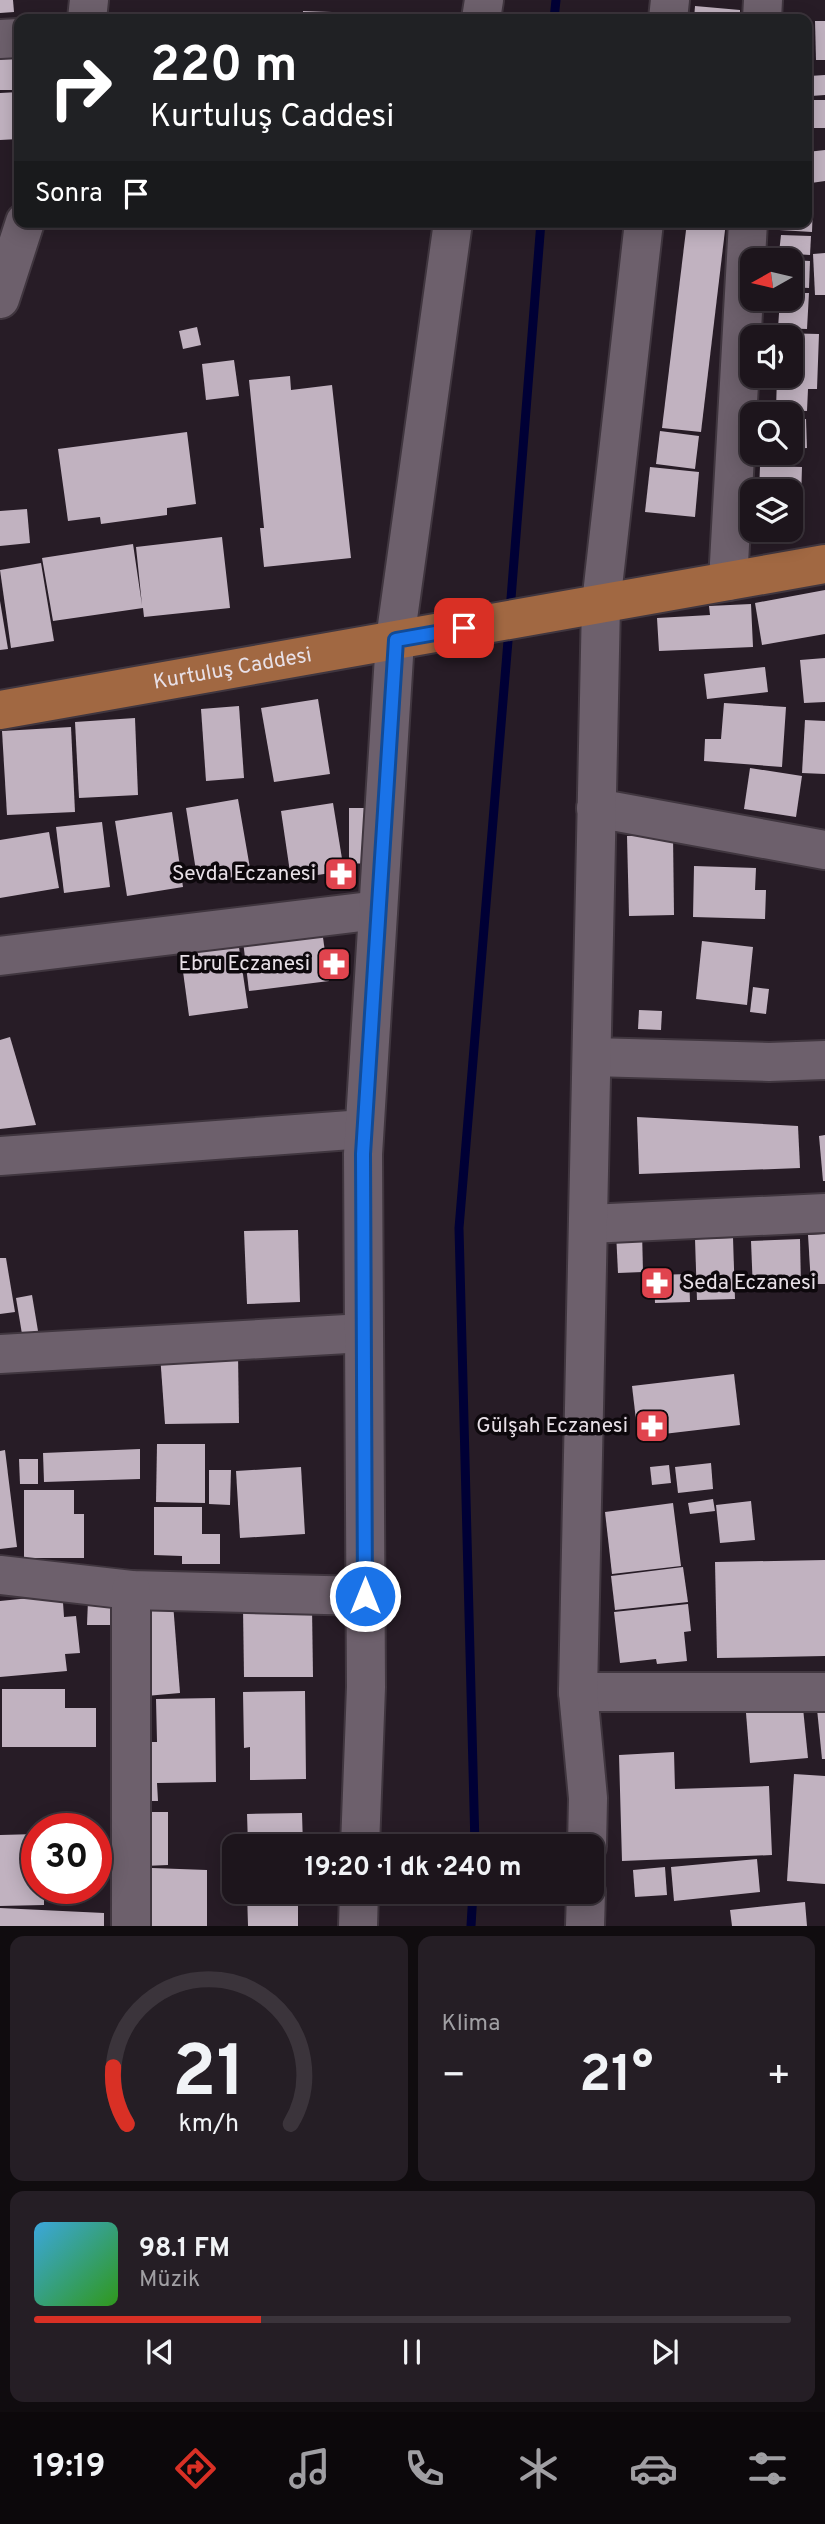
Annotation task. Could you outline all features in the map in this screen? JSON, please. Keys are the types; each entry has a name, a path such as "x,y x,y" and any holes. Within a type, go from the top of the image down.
{"main road":[{"name":"Kurtuluş Caddesi","path":"0,710 825,564"}],"street":[{"path":"0,299 23,228"},
{"path":"360,1834 365,1596 365,1129 396,640 452,228"},
{"path":"587,1834 588,1798 578,1692 601,604 644,228"},
{"path":"728,582 748,228"},
{"path":"596,808 825,850"},
{"path":"0,956 378,911"},
{"path":"592,1057 769,1062 825,1060"},
{"path":"0,1157 365,1129"},
{"path":"589,1224 825,1213"},
{"path":"0,1354 364,1333"},
{"path":"0,1575 131,1590 365,1596"},
{"path":"131,1590 131,1926"},
{"path":"578,1692 825,1692"},
{"path":"358,1926 359,1904"},
{"path":"585,1926 586,1904"}],"building":[{"path":"0,0 13,0 14,12 0,13"},
{"path":"695,6 740,10 740,14 694,14"},
{"path":"303,11 361,13 361,14 303,14"},
{"path":"815,21 825,21 825,60 816,60"},
{"path":"0,59 13,59 14,90 0,90"},
{"path":"825,75 825,95 812,96 812,76"},
{"path":"14,92 14,139 0,140 0,93"},
{"path":"812,100 825,100 825,128 812,128"},
{"path":"825,150 825,181 812,183 812,151"},
{"path":"813,204 812,232 779,230 812,228"},
{"path":"686,228 725,228 701,432 662,428"},
{"path":"781,235 811,236 810,255 803,255 803,248 780,248"},
{"path":"825,253 825,295 815,295 813,254"},
{"path":"803,261 810,261 809,288 803,288"},
{"path":"803,293 809,293 807,329 803,329 803,325 778,325 779,312 803,312"},
{"path":"197,327 201,345 183,349 179,331"},
{"path":"803,334 819,334 817,389 808,389 807,411 803,411 803,402 776,402 777,388 803,388"},
{"path":"234,360 239,396 206,400 202,364"},
{"path":"290,376 291,390 332,385 351,558 264,567 260,528 264,528 249,380"},
{"path":"803,419 806,419 807,448 803,448"},
{"path":"660,431 699,436 695,469 656,464"},
{"path":"187,432 196,504 167,508 167,515 101,524 100,517 68,521 58,449"},
{"path":"760,466 802,467 802,479 760,479"},
{"path":"650,467 699,472 695,517 645,512"},
{"path":"27,509 30,543 0,546 0,511"},
{"path":"222,537 230,608 144,617 143,608 53,621 42,558 133,544 142,605 136,547"},
{"path":"41,563 54,641 11,648 0,570"},
{"path":"825,590 825,634 762,645 755,603"},
{"path":"0,601 8,649 0,650"},
{"path":"751,604 753,647 659,651 657,618 710,615 709,606"},
{"path":"825,658 825,702 804,703 800,660"},
{"path":"765,667 768,692 707,699 704,674"},
{"path":"318,699 330,774 274,782 261,708"},
{"path":"724,703 786,707 782,767 704,761 705,739 721,739"},
{"path":"239,706 244,778 206,781 201,709"},
{"path":"135,718 138,795 79,798 75,722"},
{"path":"805,720 825,721 825,774 802,773"},
{"path":"71,727 75,812 7,815 2,731"},
{"path":"750,768 802,776 796,817 744,809"},
{"path":"238,799 251,874 222,879 221,873 197,877 186,808"},
{"path":"333,803 344,871 291,879 281,811"},
{"path":"349,808 369,808 369,864 349,863"},
{"path":"172,812 183,887 127,896 115,821"},
{"path":"102,822 110,887 64,893 56,827"},
{"path":"49,832 59,888 0,898 0,840"},
{"path":"673,835 674,915 629,916 627,836"},
{"path":"694,866 756,868 755,890 766,890 765,919 693,917"},
{"path":"321,923 329,981 249,991 242,933"},
{"path":"237,934 248,1008 189,1016 179,942"},
{"path":"702,941 753,947 747,1005 696,999"},
{"path":"753,987 769,989 766,1014 750,1012"},
{"path":"639,1010 662,1011 661,1030 638,1029"},
{"path":"10,1037 36,1125 0,1129 0,1040"},
{"path":"637,1117 798,1126 800,1168 639,1174"},
{"path":"825,1135 825,1181 823,1181 819,1136"},
{"path":"298,1230 300,1302 247,1304 244,1231"},
{"path":"642,1231 643,1272 618,1273 616,1232"},
{"path":"825,1234 825,1284 811,1284 808,1235"},
{"path":"733,1238 735,1299 697,1300 695,1239"},
{"path":"800,1239 801,1289 753,1291 751,1241"},
{"path":"0,1258 6,1258 15,1312 0,1314"},
{"path":"689,1274 690,1302 655,1303 654,1275"},
{"path":"32,1295 38,1331 22,1334 16,1298"},
{"path":"238,1353 239,1423 165,1424 160,1354"},
{"path":"734,1374 740,1425 638,1437 632,1386"},
{"path":"157,1444 205,1444 205,1503 156,1502"},
{"path":"140,1449 140,1479 44,1482 43,1453"},
{"path":"5,1450 17,1547 0,1549 0,1451"},
{"path":"19,1459 38,1459 38,1484 20,1484"},
{"path":"711,1463 713,1489 678,1493 675,1467"},
{"path":"669,1465 671,1483 652,1485 650,1467"},
{"path":"301,1467 305,1534 240,1538 236,1471"},
{"path":"209,1470 231,1470 230,1505 209,1504"},
{"path":"24,1490 74,1490 74,1514 84,1514 84,1558 24,1558"},
{"path":"713,1499 715,1511 690,1514 688,1503"},
{"path":"751,1501 755,1540 720,1543 716,1505"},
{"path":"673,1503 681,1566 612,1574 605,1512"},
{"path":"154,1507 202,1507 202,1534 220,1534 220,1564 182,1564 182,1556 154,1555"},
{"path":"825,1560 825,1656 717,1658 715,1562"},
{"path":"683,1567 688,1602 615,1610 611,1576"},
{"path":"62,1588 64,1617 76,1616 80,1653 65,1654 67,1671 0,1677 0,1601 30,1598 29,1591"},
{"path":"88,1600 113,1601 113,1625 87,1625"},
{"path":"173,1603 180,1693 146,1696 139,1605"},
{"path":"688,1604 691,1631 684,1632 687,1661 657,1664 656,1659 620,1663 614,1612"},
{"path":"312,1607 313,1677 244,1677 243,1608"},
{"path":"2,1689 65,1689 65,1708 96,1708 96,1747 2,1747"},
{"path":"305,1691 306,1779 250,1780 250,1747 244,1748 243,1692"},
{"path":"215,1698 216,1782 157,1783 158,1801 142,1801 142,1742 157,1742 156,1699"},
{"path":"803,1708 808,1758 750,1763 746,1713"},
{"path":"825,1708 825,1759 822,1759 817,1709"},
{"path":"674,1752 675,1789 769,1786 772,1855 622,1861 619,1755"},
{"path":"794,1774 825,1776 825,1884 787,1881"},
{"path":"144,1812 168,1812 168,1865 144,1866"},
{"path":"302,1813 303,1834 248,1834 247,1814"},
{"path":"21,1834 21,1904 44,1905 0,1906 0,1835"},
{"path":"757,1859 760,1892 674,1901 671,1867"},
{"path":"665,1867 667,1895 635,1897 633,1870"},
{"path":"152,1868 207,1870 207,1926 151,1926"},
{"path":"805,1902 807,1926 732,1926 730,1910"},
{"path":"247,1904 298,1904 298,1926 248,1926"},
{"path":"0,1908 104,1913 104,1926 0,1926"}],"waterway":[{"path":"555,14 556,0"},
{"path":"510,611 541,228"},
{"path":"475,1834 459,1228 509,629"},
{"path":"471,1926 472,1904"}],"place":[{"name":"Sevda Eczanesi","path":"341,874"},
{"name":"Ebru Eczanesi","path":"334,964"},
{"name":"Seda Eczanesi","path":"657,1283"},
{"name":"Gülşah Eczanesi","path":"652,1426"}],"route":[{"path":"365,1596 363,1154 396,640 464,628"}]}
